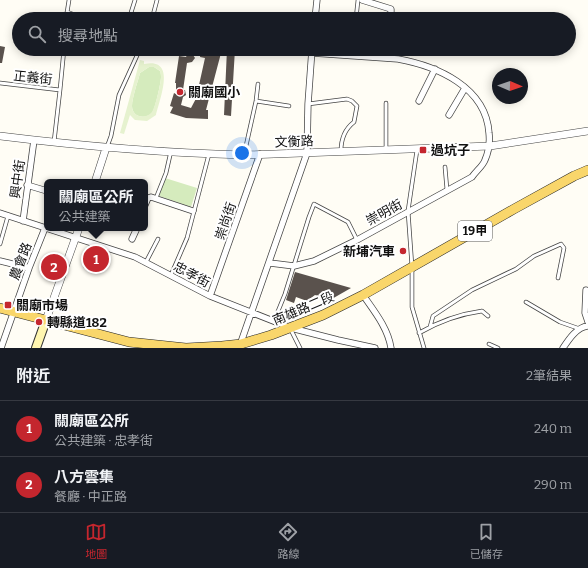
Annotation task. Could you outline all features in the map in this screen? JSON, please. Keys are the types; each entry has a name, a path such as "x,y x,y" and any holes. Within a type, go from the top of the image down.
{"main road":[{"name":"南雄路二段","path":"0,308 129,342 186,348 240,346 271,336 323,315 363,296 521,205 588,170"},
{"path":"36,348 46,320"}],"street":[{"path":"316,12 317,0"},
{"path":"362,0 391,9 391,12"},
{"path":"240,346 307,153 308,104 312,56"},
{"path":"379,56 410,61 435,70 452,78 465,88 471,93 484,110 489,129 490,146"},
{"path":"419,101 435,70"},
{"path":"449,115 465,88"},
{"name":"文衡路","path":"0,136 106,148 244,155 490,146 588,131"},
{"name":"興中街","path":"23,220 34,140"},
{"name":"崇明街","path":"270,263 294,266 314,261 357,240 472,176 485,161 490,146"},
{"path":"96,179 106,148"},
{"name":"崇尚街","path":"210,296 260,154"},
{"path":"28,185 44,190"},
{"path":"148,198 156,198 193,211"},
{"name":"忠孝街","path":"0,213 44,228"},
{"name":"農會路","path":"1,348 44,230"},
{"name":"忠孝街","path":"55,231 146,262 210,296 290,328 375,348"},
{"path":"46,320 77,231"},
{"path":"132,239 136,231"},
{"path":"0,261 29,268"},
{"path":"563,348 571,337 583,326 587,325 585,313 586,290"},
{"path":"363,296 386,330 391,348"}],"lane":[{"path":"67,12 69,0"},
{"path":"131,12 135,0"},
{"path":"154,12 158,0"},
{"path":"357,12 358,0"},
{"path":"60,90 63,56"},
{"path":"106,148 112,136 119,95 137,56"},
{"name":"正義街","path":"0,83 60,90 54,142"},
{"path":"244,155 256,101 258,84"},
{"path":"308,104 347,99 352,101 357,106 354,122 349,126 341,142 341,151"},
{"path":"256,101 289,106"},
{"path":"386,103 386,149"},
{"path":"418,148 408,211 412,267 412,307 424,348"},
{"path":"156,198 166,173 171,152"},
{"path":"171,275 187,238 209,154"},
{"path":"445,167 447,190"},
{"path":"274,322 285,294 314,204 348,222 357,240"},
{"path":"0,244 8,216"},
{"path":"146,262 158,239"},
{"path":"430,327 434,316 472,290 516,269 534,256 561,244 564,248 558,278"},
{"path":"526,302 560,322 580,329"},
{"path":"419,333 430,327 471,313 482,311 488,316"},
{"path":"290,328 300,348"},
{"path":"489,344 498,348"}],"green space":[{"path":"140,60 144,61 144,64 154,63 160,67 164,80 163,90 156,115 147,121 135,120 130,115 124,134 120,133","holes":["149,67 154,67 160,71 161,77 153,110 143,117 136,115 134,113 132,103 140,73"]},
{"path":"149,67 154,67 160,71 161,77 153,111 149,115 143,117 134,113 132,106 140,73"},
{"path":"165,178 197,188 191,207 159,196"}],"building":[{"path":"0,46 5,47 2,63 0,63"},
{"path":"179,56 194,56 195,58 192,62 187,63 183,90 185,90 186,95 183,97 181,105 191,108 200,91 199,85 205,58 200,57 220,56 206,110 208,110 208,119 186,118 170,113 173,107 170,106 174,93 176,94 175,83"},
{"path":"227,56 235,56 231,116 224,115"},
{"path":"90,247 101,250 101,253 107,255 103,267 96,264 93,271 83,267"},
{"path":"295,272 351,288 330,300 315,295 307,301 296,297 294,303 286,300"}],"place":[{"name":"關廟國小","path":"180,92"},
{"name":"過坑子","path":"423,150"},
{"name":"新埔汽車","path":"403,251"},
{"name":"關廟區公所","path":"96,259"},
{"name":"八方雲集","path":"54,267"},
{"name":"關廟市場","path":"8,305"},
{"name":"轉縣道182","path":"39,322"}]}
